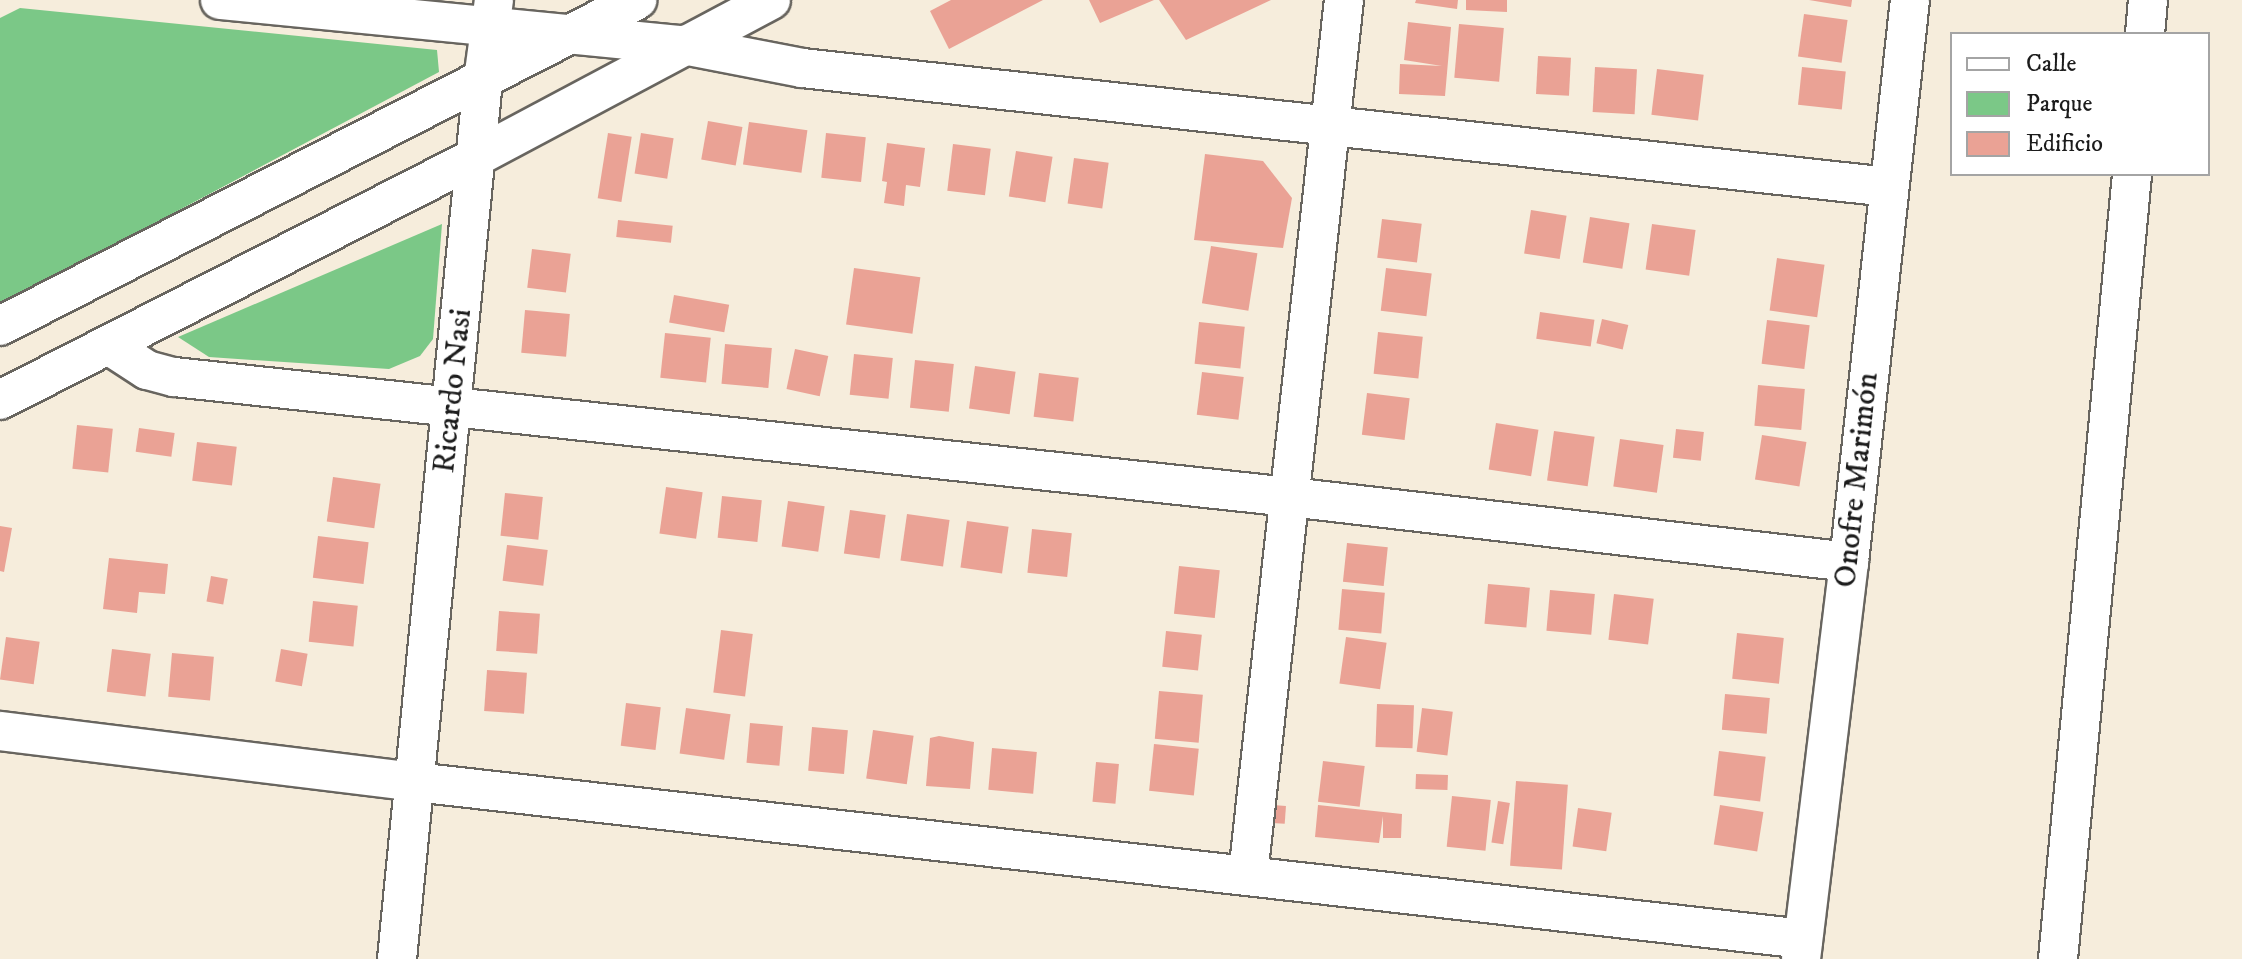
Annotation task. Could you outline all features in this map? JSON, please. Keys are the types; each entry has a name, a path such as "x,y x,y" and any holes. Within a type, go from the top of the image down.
{"street":[{"path":"220,0 493,15 568,36 683,45 802,68 1888,187"},
{"path":"0,326 637,0"},
{"path":"0,400 476,157 771,0"},
{"path":"1248,875 1344,0"},
{"name":"Onofre Marimón","path":"1802,949 1849,562 1910,0"},
{"path":"2145,32 2148,0"},
{"name":"Ricardo Nasi","path":"397,959 483,80 493,15"},
{"path":"2058,959 2132,176"},
{"path":"110,346 147,370 174,377 1290,497 1849,562"},
{"path":"0,731 415,782 1248,875 1802,949"}],"green space":[{"path":"20,8 437,50 439,72 0,305 0,18"},
{"path":"442,224 433,339 420,356 389,369 209,357 178,337"}],"building":[{"path":"951,0 1043,0 949,49 930,11"},
{"path":"1089,0 1154,0 1100,23"},
{"path":"1159,0 1271,0 1186,40"},
{"path":"1416,0 1458,0 1457,9 1415,3"},
{"path":"1466,0 1507,0 1507,12 1466,10"},
{"path":"1809,0 1852,0 1851,7"},
{"path":"1804,14 1848,20 1842,63 1798,57"},
{"path":"1408,22 1451,27 1445,96 1399,94 1400,64 1442,66 1404,60"},
{"path":"1459,24 1504,28 1499,82 1454,78"},
{"path":"1538,56 1571,58 1569,96 1536,94"},
{"path":"1595,67 1637,69 1635,114 1593,112"},
{"path":"1802,67 1846,72 1842,109 1798,105"},
{"path":"1657,69 1704,75 1698,120 1651,115"},
{"path":"708,121 742,127 736,165 701,159"},
{"path":"749,122 807,130 801,173 743,165"},
{"path":"608,133 632,137 621,202 598,198"},
{"path":"641,133 674,138 667,179 635,173"},
{"path":"826,133 866,137 861,182 821,178"},
{"path":"887,143 925,148 920,187 906,185 904,206 884,203 887,182 882,181"},
{"path":"953,144 991,149 985,195 947,191"},
{"path":"1016,151 1053,157 1045,202 1009,196"},
{"path":"1205,154 1263,161 1292,198 1283,248 1194,240"},
{"path":"1074,158 1109,163 1102,208 1068,204"},
{"path":"1531,210 1567,216 1560,259 1524,253"},
{"path":"1590,217 1630,223 1622,269 1583,262"},
{"path":"1382,219 1422,224 1417,263 1377,258"},
{"path":"618,220 673,226 671,243 616,237"},
{"path":"1652,224 1696,230 1689,276 1646,270"},
{"path":"1211,246 1257,253 1248,311 1202,303"},
{"path":"532,249 571,254 566,292 527,288"},
{"path":"1777,258 1825,265 1817,317 1770,310"},
{"path":"854,268 920,277 912,334 846,324"},
{"path":"1386,268 1432,274 1426,316 1381,311"},
{"path":"674,295 729,305 724,332 669,323"},
{"path":"525,310 570,314 566,357 521,353"},
{"path":"1540,312 1594,320 1591,346 1536,339"},
{"path":"1602,319 1628,325 1623,349 1596,343"},
{"path":"1767,320 1810,325 1804,369 1762,364"},
{"path":"1199,322 1245,327 1240,369 1195,364"},
{"path":"1378,332 1423,337 1418,378 1374,374"},
{"path":"665,333 711,338 706,383 660,378"},
{"path":"725,344 772,348 768,388 722,384"},
{"path":"795,349 828,356 820,396 786,389"},
{"path":"854,354 893,358 889,399 850,395"},
{"path":"915,360 954,364 949,412 910,408"},
{"path":"975,366 1016,372 1010,414 969,409"},
{"path":"1202,372 1244,377 1238,420 1197,415"},
{"path":"1039,373 1079,378 1073,422 1034,417"},
{"path":"1758,385 1805,389 1801,430 1754,426"},
{"path":"1367,393 1410,398 1405,440 1362,435"},
{"path":"1496,423 1538,430 1531,476 1489,469"},
{"path":"77,425 113,429 108,473 72,469"},
{"path":"139,428 175,433 171,457 136,452"},
{"path":"1676,429 1704,432 1701,461 1673,458"},
{"path":"1554,431 1595,437 1588,486 1547,481"},
{"path":"1762,435 1806,442 1799,486 1755,479"},
{"path":"1620,439 1664,445 1657,493 1613,487"},
{"path":"197,442 237,447 232,486 192,481"},
{"path":"333,477 381,484 374,528 327,522"},
{"path":"666,487 703,492 696,539 659,534"},
{"path":"505,493 543,497 538,540 501,536"},
{"path":"722,496 762,500 757,542 718,538"},
{"path":"788,501 825,506 818,552 782,547"},
{"path":"850,510 886,515 880,559 844,554"},
{"path":"907,514 950,520 943,567 900,561"},
{"path":"967,521 1009,527 1002,573 960,568"},
{"path":"0,526 12,528 4,572 0,571"},
{"path":"1032,529 1072,533 1067,577 1027,573"},
{"path":"318,536 369,542 364,584 313,578"},
{"path":"1347,543 1388,547 1384,586 1343,582"},
{"path":"507,545 548,550 543,586 503,581"},
{"path":"109,558 168,564 165,594 139,592 137,613 103,609"},
{"path":"1179,566 1220,570 1215,618 1174,614"},
{"path":"211,576 228,579 223,605 206,602"},
{"path":"1488,584 1530,588 1526,628 1485,624"},
{"path":"1342,589 1385,593 1381,634 1338,630"},
{"path":"1550,590 1595,594 1591,635 1546,631"},
{"path":"1614,594 1654,599 1648,645 1608,640"},
{"path":"313,601 358,606 353,646 309,642"},
{"path":"499,611 540,614 537,654 496,651"},
{"path":"721,630 753,634 745,696 713,693"},
{"path":"1166,631 1202,635 1198,671 1162,667"},
{"path":"1737,633 1784,638 1779,684 1732,679"},
{"path":"6,637 40,642 34,684 0,680"},
{"path":"1346,637 1387,643 1380,689 1339,684"},
{"path":"112,649 151,654 145,696 107,692"},
{"path":"281,649 308,654 302,686 275,681"},
{"path":"172,653 214,657 210,700 168,697"},
{"path":"487,670 527,673 524,714 484,711"},
{"path":"1159,691 1203,695 1199,743 1155,739"},
{"path":"1725,694 1770,698 1767,734 1722,730"},
{"path":"626,703 661,707 655,750 621,746"},
{"path":"1377,704 1414,705 1412,748 1375,747"},
{"path":"686,708 731,714 724,760 680,754"},
{"path":"1422,708 1453,712 1447,755 1417,752"},
{"path":"750,723 783,726 779,766 747,763"},
{"path":"812,727 848,730 844,774 808,771"},
{"path":"873,730 914,736 907,784 866,779"},
{"path":"939,736 974,742 970,789 926,786 930,738"},
{"path":"1154,744 1199,749 1194,795 1149,791"},
{"path":"992,748 1037,752 1033,794 988,790"},
{"path":"1719,751 1766,757 1760,801 1714,796"},
{"path":"1323,761 1365,766 1360,807 1318,802"},
{"path":"1096,762 1119,764 1115,804 1093,802"},
{"path":"1416,774 1448,775 1447,790 1415,789"},
{"path":"1516,781 1568,785 1562,869 1510,866"},
{"path":"1452,796 1491,800 1485,851 1447,847"},
{"path":"1498,801 1510,803 1503,844 1491,842"},
{"path":"1273,805 1286,806 1285,824 1272,823"},
{"path":"1318,805 1402,814 1401,838 1383,838 1383,816 1379,843 1315,837"},
{"path":"1720,805 1763,812 1757,851 1714,845"},
{"path":"1578,808 1612,813 1606,851 1573,847"}]}
